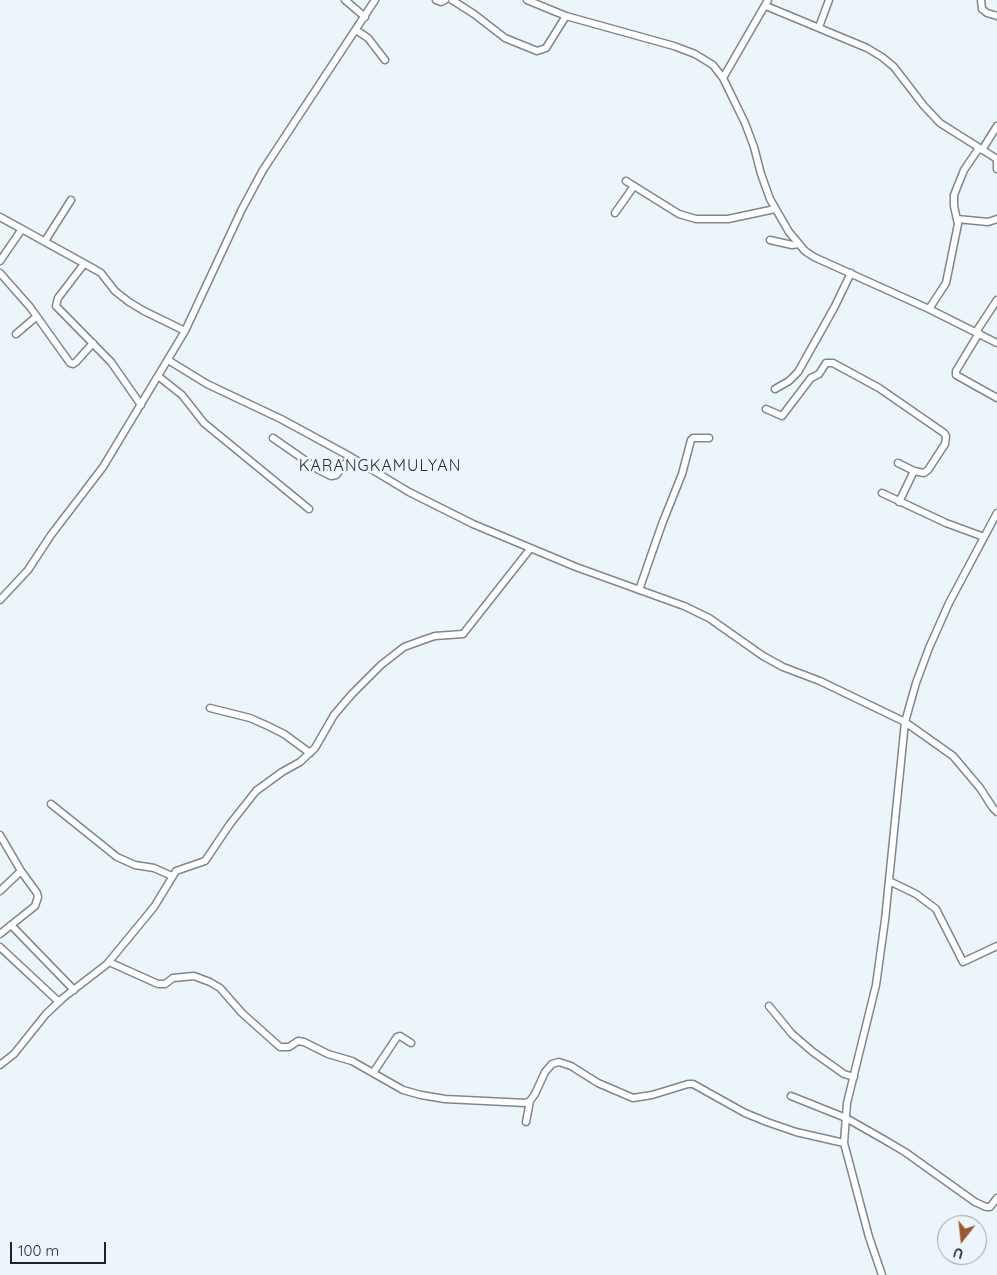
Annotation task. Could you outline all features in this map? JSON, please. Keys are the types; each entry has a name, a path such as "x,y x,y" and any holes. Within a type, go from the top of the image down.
{"street":[{"path":"345,0 365,17"},
{"path":"0,600 28,570 51,535 103,467 185,331 242,209 263,170 375,0"},
{"path":"436,0 441,2 445,0"},
{"path":"452,0 505,38 537,51 546,48 566,16"},
{"path":"526,0 566,16 674,46 695,54 713,65 723,78 748,131 761,174 775,209 799,244 814,257 851,272 978,332 997,343"},
{"path":"819,27 829,0"},
{"path":"981,0 982,9 987,13 997,16"},
{"path":"723,78 767,3 867,48 882,57 894,67 924,106 940,123 997,160 997,169"},
{"path":"356,30 368,38 385,60"},
{"path":"929,309 946,283 958,224 954,206 954,195 962,175 997,126"},
{"path":"626,181 679,214 696,219 728,219 775,209"},
{"path":"615,213 634,186"},
{"path":"44,241 71,200"},
{"path":"0,217 101,274 115,291 129,302 185,331"},
{"path":"957,219 988,222 997,219"},
{"path":"0,261 22,229"},
{"path":"770,240 792,245 799,244"},
{"path":"84,264 58,298 56,305 111,362 141,406"},
{"path":"774,389 790,381 798,372 834,308 851,272"},
{"path":"0,273 36,316 70,363 76,362 93,343"},
{"path":"997,300 956,371 956,375 997,398"},
{"path":"16,334 36,316"},
{"path":"168,360 207,384 281,419 352,456 425,500 473,524 530,549 684,606 709,618 763,656 905,722 952,756 980,788 997,812"},
{"path":"766,409 782,416 811,378 819,374 826,363 834,363 879,388 946,436 945,444 924,473 914,471 898,463"},
{"path":"158,376 182,394 204,423 308,510"},
{"path":"274,438 319,470 331,476 336,475 352,456"},
{"path":"639,590 682,474 691,440 693,438 709,438"},
{"path":"899,502 914,471"},
{"path":"882,493 899,502 984,537"},
{"path":"882,1275 869,1237 844,1143 847,1103 876,985 889,881 905,722 916,683 929,648 949,603 997,512"},
{"path":"0,1065 14,1054 46,1014 109,962 154,907 172,876 179,870 205,861 230,824 256,791 310,754 320,741 334,715 381,665 402,649 435,636 463,634 530,549"},
{"path":"210,708 259,722 284,734 310,754"},
{"path":"51,804 118,857 135,865 154,868 172,876"},
{"path":"0,835 21,871 38,893 35,906 0,934"},
{"path":"0,891 21,871"},
{"path":"889,881 916,894 936,909 963,962 997,946"},
{"path":"11,925 74,990"},
{"path":"0,947 59,1002"},
{"path":"109,962 158,984 165,984 173,978 194,976 210,982 220,988 242,1014 280,1047 289,1047 298,1041 304,1042 328,1054 352,1062 403,1090 445,1099 495,1100 522,1103 530,1101"},
{"path":"769,1006 792,1034 813,1052 844,1074 854,1078"},
{"path":"373,1073 397,1037 400,1036 411,1043"},
{"path":"526,1122 530,1101 545,1072 552,1064 559,1062 571,1066 598,1084 633,1098 652,1095 688,1084 696,1085 745,1113 767,1122 796,1132 844,1143"},
{"path":"791,1096 846,1118 905,1152 975,1202 989,1208 997,1198"}],"district":[{"name":"KARANGKAMULYAN","path":"380,466"}]}
